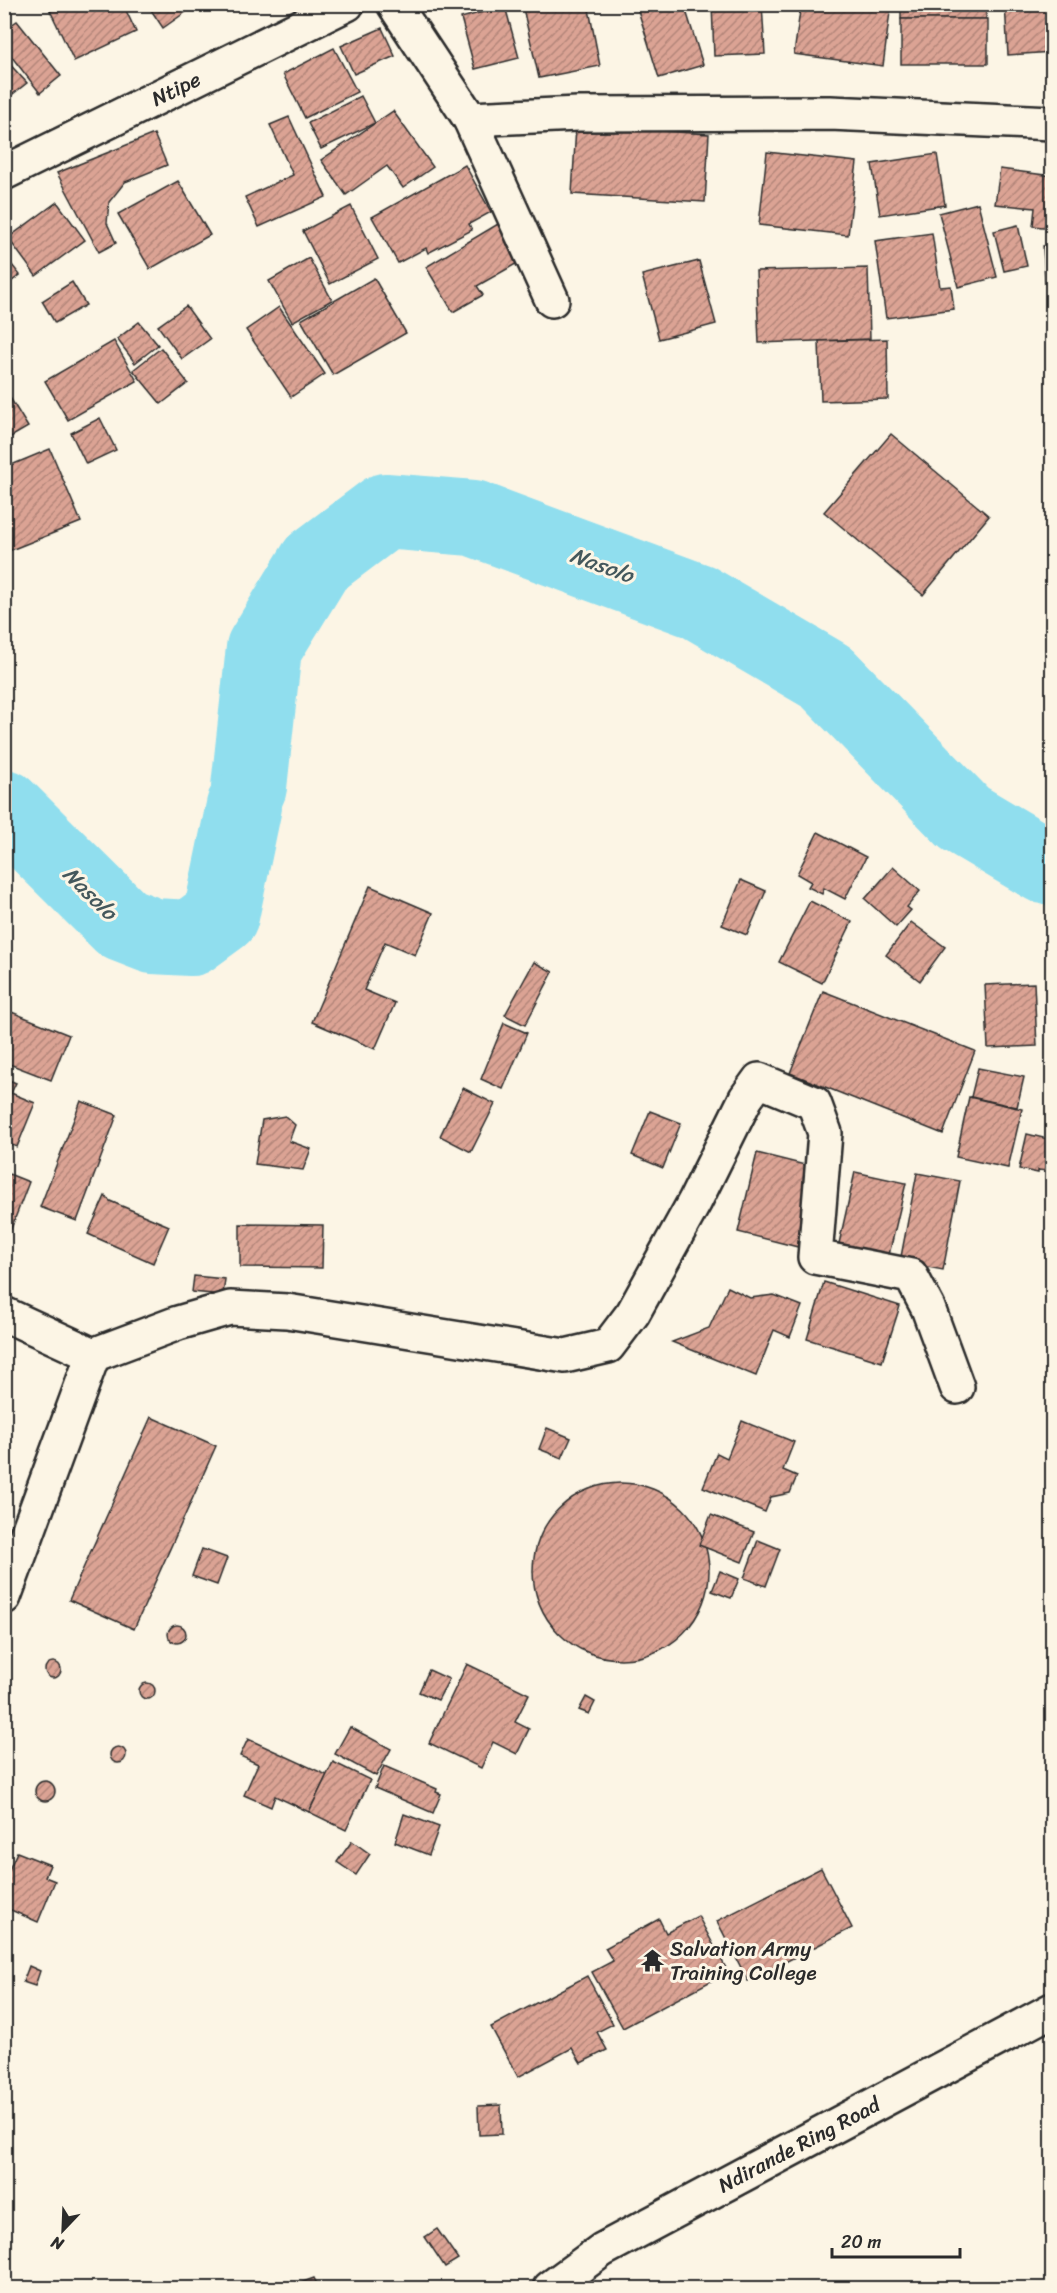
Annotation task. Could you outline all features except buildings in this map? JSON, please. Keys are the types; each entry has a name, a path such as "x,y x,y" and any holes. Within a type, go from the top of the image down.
{"street":[{"name":"Ntipe","path":"4,172 347,4"},
{"path":"394,4 470,119 552,300"},
{"path":"470,119 578,114 830,113 1053,123"},
{"path":"4,1314 93,1355 178,1323 231,1308 287,1311 565,1356 608,1346 633,1313 695,1201 746,1098 759,1080 814,1103 825,1133 815,1257 910,1276 928,1308 957,1387"},
{"path":"4,1598 93,1355"},
{"name":"Ndirande Ring Road","path":"550,2289 602,2250 1053,2010"}],"waterway":[{"name":"Nasolo","path":"249,787 264,648 316,563 385,511 473,518 697,601 827,677 964,818 1052,868"},
{"name":"Nasolo","path":"4,807 122,924 153,936 191,938 221,916 244,806"}],"place":[{"name":"Salvation Army Training College","path":"652,1961"}]}
